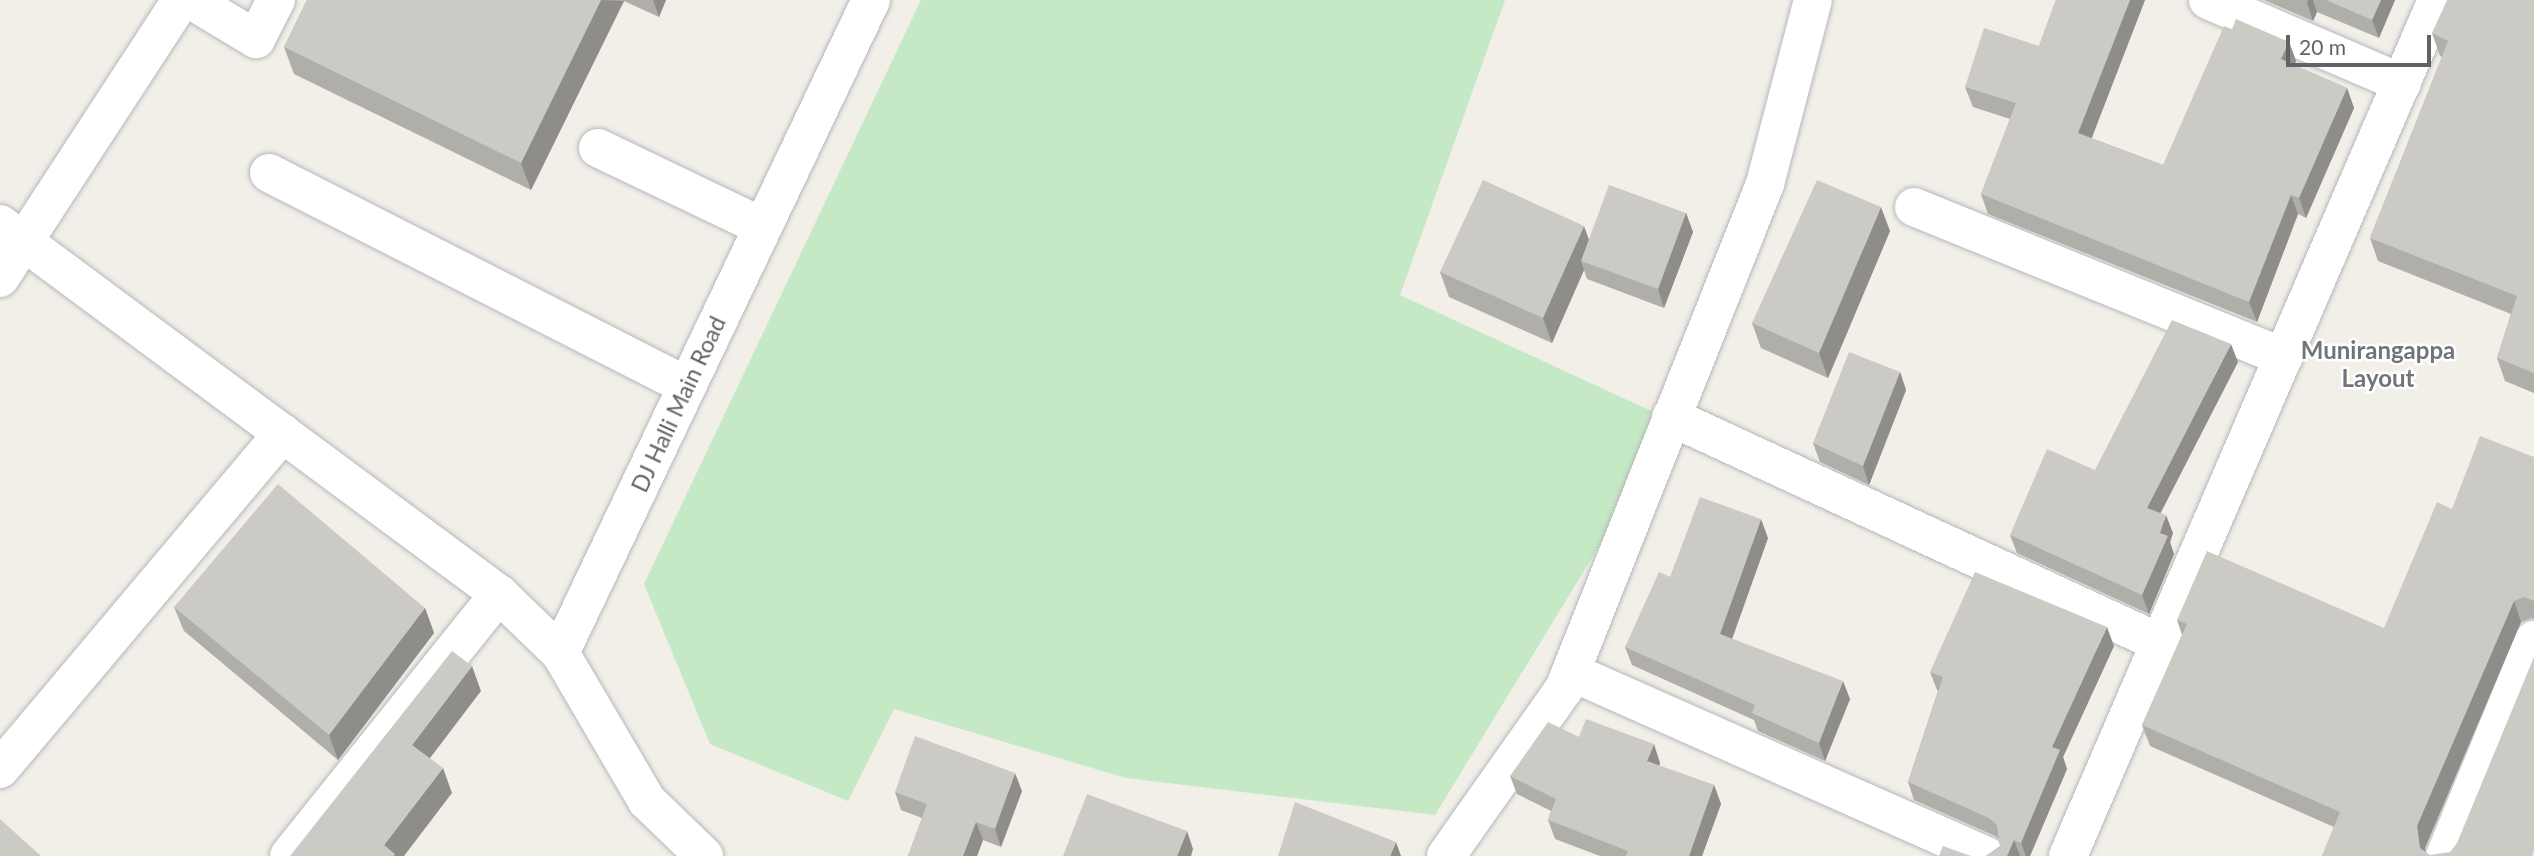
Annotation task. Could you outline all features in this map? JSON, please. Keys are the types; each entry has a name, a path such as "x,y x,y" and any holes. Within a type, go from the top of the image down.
{"street":[{"path":"0,278 13,233 181,0"},
{"path":"191,0 256,39 276,0"},
{"name":"DJ Halli Main Road","path":"560,653 871,0"},
{"path":"1446,856 1571,672 1765,184 1813,0"},
{"path":"2208,0 2402,83"},
{"path":"2068,856 2438,0"},
{"path":"598,148 762,227"},
{"path":"269,173 687,386"},
{"path":"1914,207 2284,357"},
{"path":"13,233 499,594 560,653 647,801 704,856"},
{"path":"1671,417 2160,643"},
{"path":"0,769 283,433"},
{"path":"289,856 499,594"},
{"path":"2445,856 2525,684 2534,640"},
{"path":"1571,672 1986,856"}],"green space":[{"path":"921,0 1505,0 1400,295 1675,422 1435,815 1126,778 894,709 848,801 710,744 644,584"}],"building":[{"path":"307,0 601,0 521,163 284,47"},
{"path":"2056,0 2130,0 2078,133 2163,165 2224,26 2232,29 2236,19 2289,42 2281,59 2347,88 2299,198 2291,195 2249,302 1981,194 2016,103 1965,87 1984,28 2039,46"},
{"path":"2326,0 2381,0 2372,20"},
{"path":"2447,0 2534,0 2534,373 2497,358 2517,296 2370,238 2448,41 2432,33"},
{"path":"1483,180 1584,226 1543,318 1440,272"},
{"path":"1817,180 1881,207 1819,353 1752,323"},
{"path":"1609,185 1686,213 1658,289 1581,261"},
{"path":"2172,320 2231,344 2147,508 2166,515 2160,533 2168,536 2142,595 2010,535 2047,449 2095,470"},
{"path":"1849,352 1900,372 1863,466 1813,443"},
{"path":"2480,436 2534,457 2534,601 2524,597 2514,601 2417,826 2420,848 2430,855 2450,852 2457,843 2534,657 2534,851 2532,856 2322,856 2340,812 2142,725 2187,624 2177,620 2207,551 2384,628 2437,502 2452,509"},
{"path":"278,484 425,608 329,735 174,607"},
{"path":"1700,497 1761,519 1720,634 1843,681 1819,743 1752,713 1755,705 1625,647 1659,572 1670,577"},
{"path":"1975,572 2107,627 2052,747 2060,750 2021,843 2014,840 2007,856 1986,856 2000,846 1997,825 1989,818 1908,782 1943,677 1930,672"},
{"path":"452,651 472,666 412,745 443,768 384,845 394,856 290,856"},
{"path":"1586,719 1654,744 1647,761 1714,785 1689,856 1626,856 1628,851 1548,820 1556,799 1510,776 1548,722 1579,737"},
{"path":"915,736 1015,773 995,829 976,822 963,856 908,856 927,804 895,792"},
{"path":"1087,794 1187,831 1177,856 1063,856"},
{"path":"1295,802 1396,842 1390,856 1278,856"},
{"path":"0,819 41,856 0,856"},
{"path":"1943,846 1971,856 1939,856"}],"district":[{"name":"Munirangappa Layout","path":"2378,364"}]}
